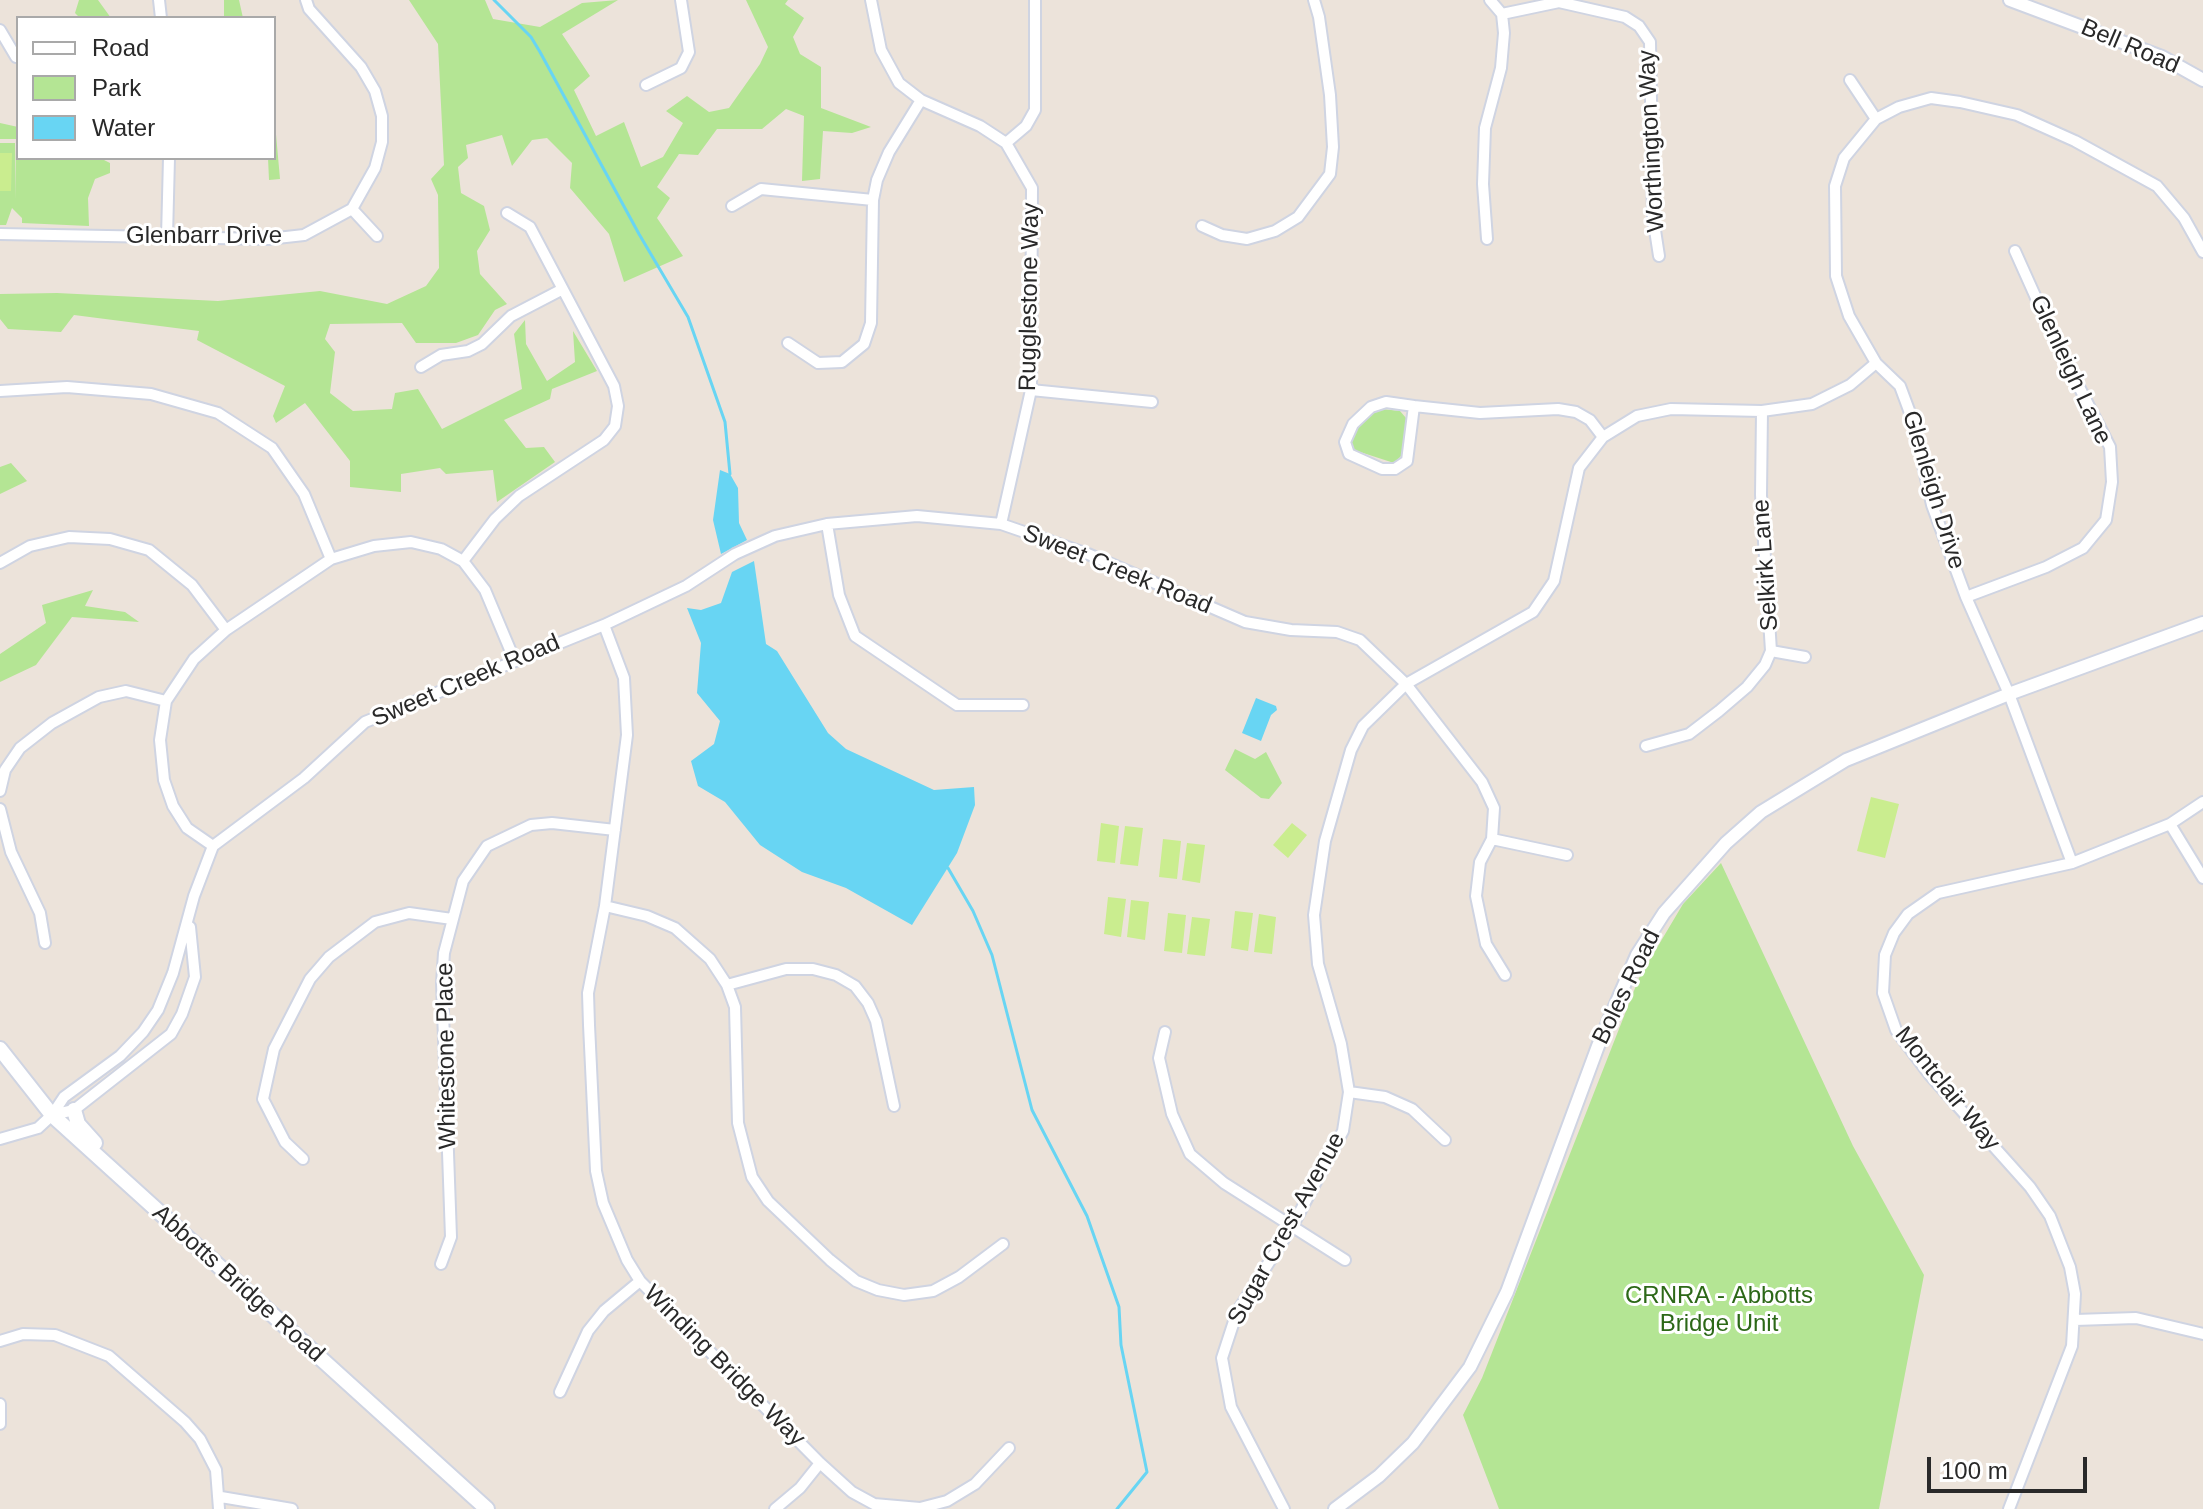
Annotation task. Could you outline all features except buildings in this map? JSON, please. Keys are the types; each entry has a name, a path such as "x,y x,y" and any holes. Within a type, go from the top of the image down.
{"main road":[{"name":"Abbotts Bridge Road","path":"0,1049 52,1115 487,1509"},
{"path":"74,1110 78,1124 143,1188 153,1208"}],"street":[{"path":"306,0 309,9 361,67 375,91 382,116 382,142 375,168 352,209 377,236"},
{"path":"646,85 681,68 689,52 681,0"},
{"name":"Rugglestone Way","path":"871,0 881,50 899,83 921,100 980,126 1006,143 1032,188 1031,390 1001,524"},
{"path":"1006,143 1026,126 1035,110 1035,0"},
{"path":"1202,226 1222,235 1247,239 1275,231 1298,217 1330,174 1333,147 1330,95 1314,0"},
{"path":"1487,239 1483,184 1485,128 1501,68 1502,14 1490,0"},
{"name":"Bell Road","path":"2010,0 2162,57 2203,80"},
{"name":"Worthington Way","path":"1502,14 1559,2 1625,17 1639,26 1650,42 1653,217 1659,256"},
{"path":"0,30 16,57"},
{"path":"1850,80 1876,119"},
{"name":"Glenleigh Drive","path":"2072,863 2009,694 1966,597 1932,505 1905,398 1900,386 1876,363 1849,316 1836,276 1835,186 1844,158 1876,119 1899,107 1931,98 2017,115 2075,141 2157,186 2184,218 2203,252"},
{"path":"788,343 818,363 842,362 864,344 871,323 873,200 889,152 921,100"},
{"path":"167,237 169,160"},
{"path":"732,206 761,189 873,200"},
{"name":"Glenbarr Drive","path":"0,234 268,239 304,235 352,209"},
{"path":"463,561 495,519 519,496 604,440 615,426 618,406 614,386 530,227 507,213"},
{"name":"Glenleigh Lane","path":"1966,597 2046,567 2083,548 2106,520 2112,482 2110,447 2054,338 2015,251"},
{"path":"421,367 441,355 468,351 482,344 511,316 561,290"},
{"name":"Sugar Crest Avenue","path":"1284,1509 1231,1407 1222,1358 1237,1312 1293,1225 1343,1131 1349,1092 1341,1044 1318,964 1314,915 1337,791 1363,726 1406,684 1533,612 1554,581 1579,468 1603,437 1637,416 1671,409 1762,411 1812,404 1850,385 1876,363"},
{"path":"0,391 67,387 151,394 218,413 272,448 304,494 331,559"},
{"path":"1031,390 1152,402"},
{"path":"1414,406 1407,461 1395,469 1382,469 1349,454 1345,442 1347,432 1371,407 1386,402 1480,413 1558,409 1576,412 1590,420 1603,437"},
{"name":"Selkirk Lane","path":"1646,746 1689,734 1747,687 1765,665 1771,651 1761,495 1762,411"},
{"name":"Sweet Creek Road","path":"52,1115 64,1097 120,1056 143,1032 158,1010 213,846 250,815 304,778 365,722 604,625 686,586 735,554 775,536 827,524 917,516 1001,524 1088,554 1245,622 1291,630 1337,632 1360,640 1406,684 1482,782 1494,808 1492,839 1480,862 1476,896 1486,944 1505,975"},
{"path":"827,524 839,595 855,636 957,705 1023,705"},
{"path":"0,563 30,546 69,537 110,539 149,550 192,585 226,630"},
{"path":"213,846 187,828 173,806 164,780 160,740 166,701 194,659 226,630 331,559 374,546 411,542 441,549 463,561 485,590 514,659"},
{"name":"Boles Road","path":"1335,1509 1379,1476 1413,1443 1470,1367 1507,1292 1598,1046 1637,955 1692,877 1761,812 1802,784 1846,760 2009,694 2203,623"},
{"name":"Winding Bridge Way","path":"604,625 624,678 627,706 605,906 588,993 596,1171 603,1203 640,1281 820,1463 852,1492 874,1504 920,1508 947,1501 975,1484 1009,1448"},
{"path":"1771,651 1805,657"},
{"path":"0,791 5,770 20,748 52,723 99,697 126,691 166,701"},
{"name":"Montclair Way","path":"2009,1509 2024,1464 2065,1370 2075,1320 2070,1267 2050,1216 2030,1187 1929,1074 1896,1030 1887,1012 1882,979 1885,955 1894,933 1908,914 1925,900 1956,887 2019,877 2072,863 2170,824 2203,802"},
{"path":"0,809 11,852 40,913 45,943"},
{"name":"Whitestone Place","path":"441,1264 451,1237 442,983 452,919 463,881 487,846 508,834 552,823 615,830"},
{"path":"2170,824 2203,878"},
{"path":"1492,839 1567,855"},
{"path":"605,906 647,916 675,928 710,959 727,985 735,1007 738,1123 743,1152 760,1189 788,1221 856,1281 878,1290 904,1295 933,1291 959,1277 1003,1244"},
{"path":"303,1159 285,1142 263,1099 274,1049 310,979 329,957 375,922 409,913 452,919"},
{"name":"Sweet Creek Road","path":"52,1115 74,1110 171,1034 195,977 189,921"},
{"path":"727,985 786,969 813,969 836,975 855,986 876,1021 894,1106"},
{"path":"1165,1032 1159,1058 1172,1114 1190,1154 1224,1183 1345,1260"},
{"path":"1349,1092 1385,1097 1412,1109 1445,1140"},
{"path":"0,1139 38,1128 52,1115"},
{"path":"560,1392 588,1331 604,1311 640,1281"},
{"path":"2075,1320 2136,1318 2203,1334"},
{"path":"0,1341 23,1334 55,1335 109,1356 185,1422 200,1439 216,1470 220,1503 292,1509"},
{"path":"0,1404 0,1424"},
{"path":"775,1509 800,1488 820,1463"}],"green space":[{"path":"79,0 98,0 110,16 78,16 75,13"},
{"path":"224,0 239,0 243,16 224,16"},
{"path":"409,0 485,0 493,19 540,27 582,3 618,0 562,34 590,76 574,90 596,136 624,122 641,167 663,157 683,123 666,111 687,96 709,112 729,108 760,64 768,47 746,0 788,0 785,4 804,18 793,37 800,54 821,67 821,108 871,127 852,133 823,131 820,179 802,181 804,116 786,109 762,129 717,129 698,155 679,154 657,187 670,198 657,218 683,256 624,282 609,234 570,188 572,163 547,138 532,140 512,166 502,135 466,145 468,158 458,167 461,193 484,206 490,230 477,251 480,274 507,304 495,310 478,335 456,343 416,343 402,323 330,324 325,339 335,352 330,393 353,411 392,409 395,393 418,389 442,429 522,389 514,334 525,320 526,344 547,381 575,362 573,331 597,371 552,389 550,399 504,420 526,448 544,447 555,462 497,502 493,470 446,474 440,468 401,474 401,492 350,487 350,461 305,403 276,423 273,416 285,386 197,340 199,331 74,315 61,332 8,329 0,319 0,294 57,293 218,301 320,291 387,304 426,286 439,268 438,195 431,179 444,165 438,44"},
{"path":"0,123 16,127 16,139 0,139"},
{"path":"276,134 280,179 269,180 268,160 276,160"},
{"path":"0,143 15,143 16,200 16,160 104,160 110,163 110,173 95,179 88,198 89,226 22,223 22,218 12,208 6,225 0,225"},
{"path":"0,153 12,153 11,191 0,191"},
{"path":"1381,409 1400,411 1406,418 1404,453 1394,463 1354,450 1350,445 1354,429 1371,413"},
{"path":"11,463 27,481 0,494 0,467"},
{"path":"93,590 85,606 125,612 139,622 72,617 36,665 0,682 0,654 46,623 42,605"},
{"path":"1235,749 1255,759 1266,752 1282,783 1269,799 1261,798 1225,770"},
{"path":"1871,797 1899,804 1885,858 1857,851"},
{"path":"1101,823 1119,826 1115,863 1097,861"},
{"path":"1292,823 1307,835 1288,858 1273,845"},
{"path":"1125,826 1143,828 1138,866 1120,864"},
{"path":"1163,839 1181,841 1177,879 1159,877"},
{"path":"1187,843 1205,845 1200,883 1182,880"},
{"name":"CRNRA - Abbotts Bridge Unit","path":"1721,863 1853,1146 1924,1275 1879,1509 1499,1509 1463,1415 1482,1378 1639,978 1683,904"},
{"path":"1108,897 1126,899 1121,937 1104,934"},
{"path":"1131,900 1149,902 1145,940 1127,937"},
{"path":"1235,911 1253,913 1248,951 1231,948"},
{"path":"1168,913 1186,915 1182,953 1164,951"},
{"path":"1259,914 1276,917 1272,954 1254,952"},
{"path":"1192,917 1210,919 1205,956 1187,954"}],"water":[{"path":"720,470 730,474 738,488 739,523 747,540 721,554 713,520"},
{"path":"754,561 766,644 777,651 828,733 846,749 934,790 974,787 975,805 957,853 912,925 846,888 802,872 760,845 725,802 698,786 691,761 714,744 720,721 697,693 701,643 687,608 701,610 721,603 732,572"},
{"path":"1256,698 1276,706 1277,710 1271,715 1261,741 1242,733"}],"waterway":[{"path":"494,0 531,37 688,317 725,422 730,474"},
{"path":"948,868 973,911 992,955 1032,1110 1087,1216 1119,1307 1121,1345 1147,1472 1117,1509"}]}
